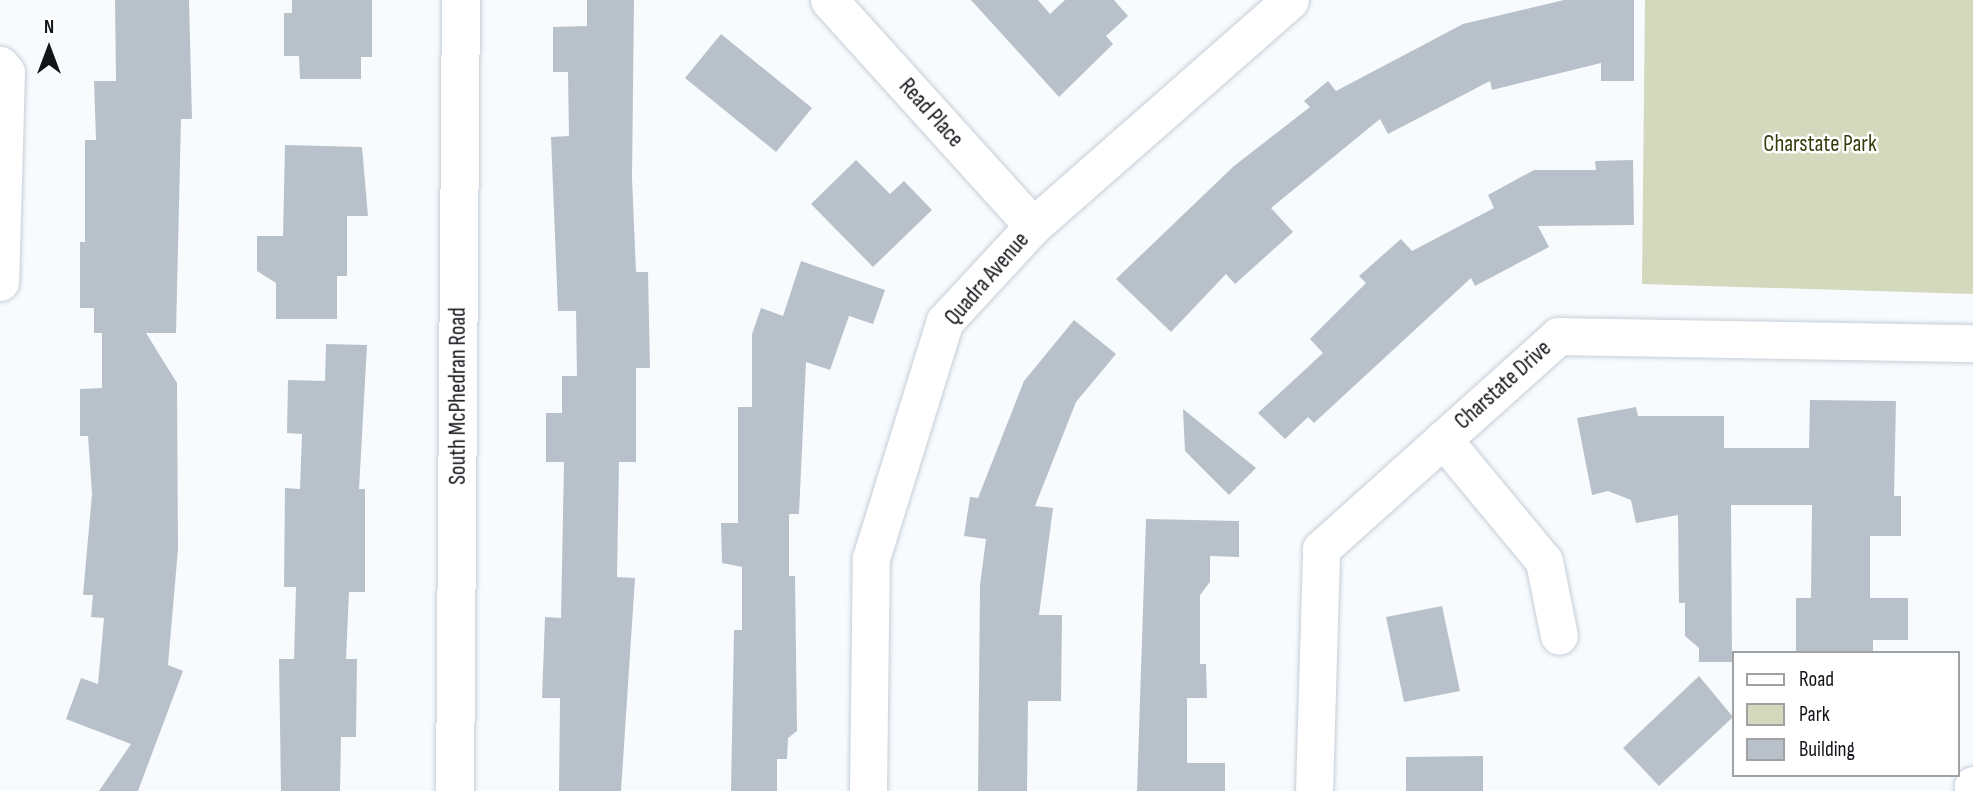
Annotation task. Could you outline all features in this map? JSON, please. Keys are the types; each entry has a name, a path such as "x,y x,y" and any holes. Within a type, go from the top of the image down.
{"street":[{"name":"South McPhedran Road","path":"455,791 461,0"},
{"name":"Read Place","path":"829,0 1033,226"},
{"name":"Quadra Avenue","path":"869,791 871,558 945,321 1033,226 1290,0"},
{"path":"0,65 6,72 0,282"},
{"name":"Charstate Drive","path":"1314,791 1321,549 1558,336 1973,343"},
{"path":"1443,439 1544,561 1559,636"},
{"path":"1973,785 1973,791"}],"green space":[{"name":"Charstate Park","path":"1645,0 1973,0 1973,294 1642,284"}],"building":[{"path":"115,0 189,0 192,119 181,119 176,333 146,333 177,383 178,549 168,665 183,671 138,791 99,791 131,744 66,719 81,678 98,684 104,618 91,617 93,595 83,595 92,494 88,436 80,436 80,389 102,388 102,333 94,333 94,308 80,308 80,242 85,242 85,140 96,140 94,81 116,81"},
{"path":"292,0 372,0 372,57 361,57 361,79 300,79 299,56 284,56 284,13 292,13"},
{"path":"587,0 634,0 632,178 636,272 648,272 650,368 636,368 636,462 619,462 617,577 635,578 621,791 559,791 560,698 542,698 545,617 561,618 564,462 546,462 546,413 562,413 562,376 577,376 576,311 558,311 551,137 569,136 568,72 553,72 553,27 587,26"},
{"path":"971,0 1038,0 1050,14 1065,0 1114,0 1128,16 1106,36 1113,44 1059,97"},
{"path":"1564,0 1634,0 1634,81 1601,81 1601,63 1492,90 1490,81 1388,134 1380,119 1271,208 1293,232 1235,284 1226,274 1171,332 1116,279 1234,166 1310,107 1304,101 1328,81 1336,91 1463,24"},
{"path":"721,34 812,108 776,152 685,78"},
{"path":"285,145 362,147 368,216 347,216 347,276 337,276 337,319 276,319 276,283 257,271 257,236 283,236"},
{"path":"856,160 890,194 904,181 932,210 873,267 811,204"},
{"path":"1633,160 1634,225 1538,226 1549,247 1475,286 1471,278 1314,423 1308,417 1285,439 1258,413 1323,353 1310,339 1366,283 1359,276 1401,239 1412,251 1494,208 1488,195 1534,170 1596,170 1595,161"},
{"path":"801,261 885,290 873,324 849,316 830,370 806,362 799,514 789,514 789,576 795,576 797,731 788,738 787,759 777,759 777,791 731,791 734,630 742,630 742,567 722,563 721,523 738,523 738,407 752,407 752,334 761,308 783,316"},
{"path":"1074,320 1116,354 1076,402 1035,506 1053,508 1039,615 1062,615 1061,701 1028,701 1027,791 978,791 980,585 986,539 964,536 970,497 978,498 1024,381"},
{"path":"326,344 367,345 359,489 365,489 365,592 349,592 346,659 357,659 356,737 341,737 340,791 281,791 279,659 294,659 296,587 284,587 285,488 300,489 302,434 287,433 288,380 325,381"},
{"path":"1810,400 1896,401 1894,496 1901,496 1901,536 1870,536 1870,598 1908,598 1908,640 1873,640 1873,651 1796,651 1796,598 1811,598 1812,505 1731,505 1731,662 1699,662 1699,648 1685,636 1685,603 1679,603 1678,515 1636,523 1631,500 1608,491 1592,495 1577,418 1636,407 1638,416 1724,416 1724,448 1809,448"},
{"path":"1183,409 1256,468 1229,495 1185,451"},
{"path":"1146,519 1239,521 1239,557 1210,556 1210,582 1200,595 1200,664 1206,664 1207,698 1187,698 1187,763 1225,763 1225,791 1137,791"},
{"path":"1442,606 1460,691 1404,702 1386,617"},
{"path":"1699,676 1731,715 1731,719 1659,786 1623,748"},
{"path":"1483,756 1483,791 1406,791 1406,757"}]}
